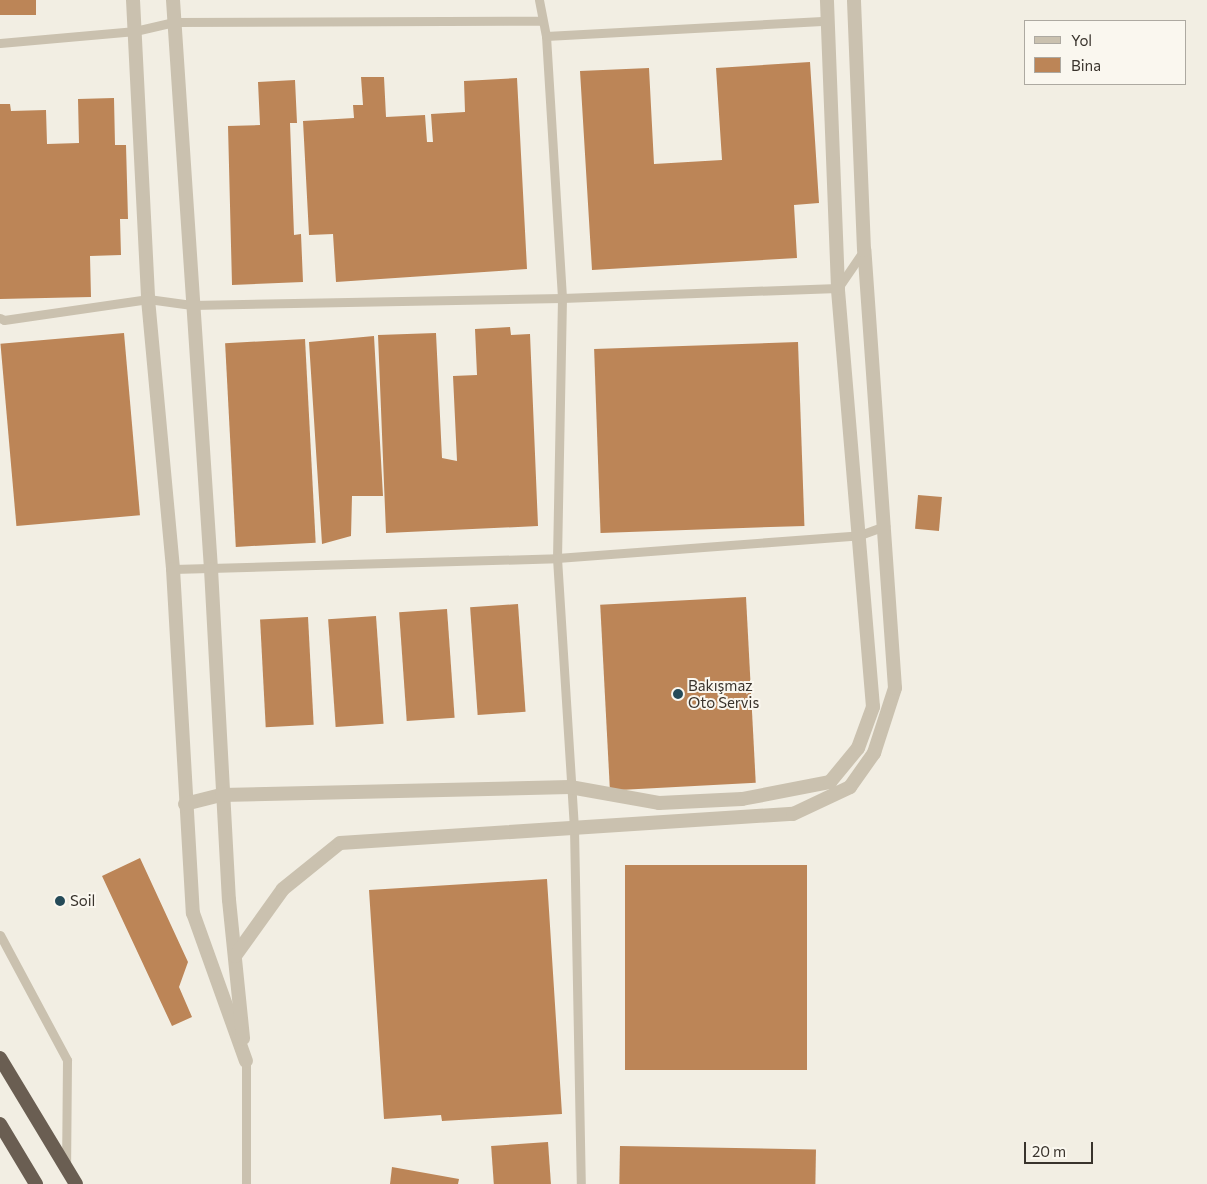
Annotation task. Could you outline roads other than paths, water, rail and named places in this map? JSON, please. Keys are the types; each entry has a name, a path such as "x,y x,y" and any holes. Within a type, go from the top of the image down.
{"highway":[{"path":"0,1058 76,1184"},
{"path":"0,1124 36,1184"}],"street":[{"path":"134,0 148,299 173,569 185,804 193,913 246,1062"},
{"path":"173,0 211,569 222,795 246,1062"},
{"path":"185,804 222,795 570,787 659,803 742,799 830,782 858,748 873,706 838,288 827,0"},
{"path":"235,956 283,889 340,843 793,814 850,787 874,753 895,688 864,250 854,0"}],"lane":[{"path":"539,0 541,21 546,36 562,298 557,558 574,828 581,1184"},
{"path":"0,42 135,31 174,22 541,21"},
{"path":"546,36 827,21"},
{"path":"0,318 4,320 148,299 192,305 562,298 838,288 864,250"},
{"path":"173,569 557,558 860,535 885,526"},
{"path":"0,935 67,1060 66,1166"},
{"path":"246,1062 246,1182"}],"place":[{"name":"Bakışmaz Oto Servis","path":"678,694"},
{"name":"Soil","path":"60,901"}]}
